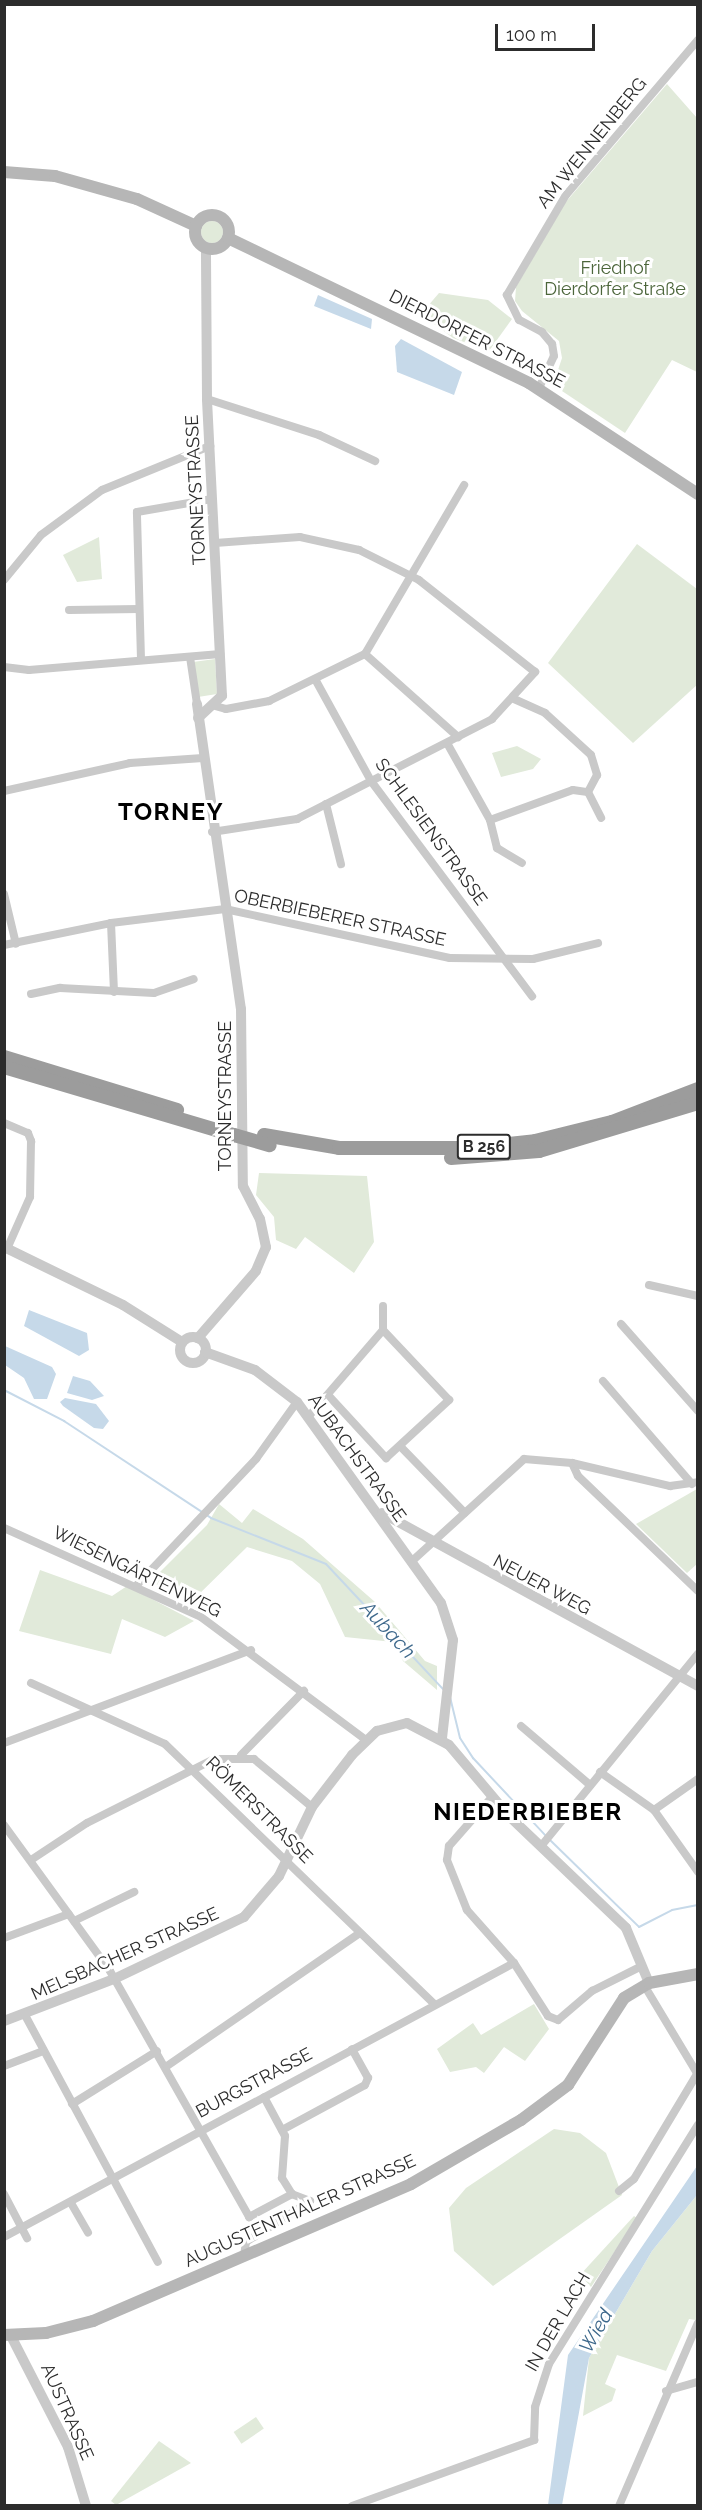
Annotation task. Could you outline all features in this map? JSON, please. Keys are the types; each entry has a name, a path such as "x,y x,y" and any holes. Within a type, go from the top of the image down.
{"highway":[{"name":"B 256","path":"4,1057 232,1130"},
{"name":"B 256","path":"4,1067 267,1140 410,1158 539,1151 698,1103"},
{"name":"B 256","path":"267,1140 339,1148 473,1148 535,1141 612,1122 698,1089"}],"main road":[{"path":"4,172 55,176 138,199 196,226"},
{"path":"208,215 219,216 227,223 228,238 217,249 206,248 196,236 196,226 208,215"},
{"name":"DIERDORFER STRASSE","path":"228,238 538,388 698,494"},
{"path":"647,1984 698,1974"},
{"name":"AUGUSTENTHALER STRASSE","path":"8,2336 93,2321 411,2184 521,2120 568,2085 616,2008 647,1984"}],"street":[{"name":"AM WENNENBERG","path":"538,388 554,356 552,344 519,320 507,295 566,195 698,40"},
{"name":"TORNEYSTRASSE","path":"206,248 207,399 222,696 215,706"},
{"path":"207,399 319,435 375,461"},
{"path":"4,580 41,536 102,490 210,446"},
{"path":"198,718 215,706 226,709 270,701 365,654 464,485"},
{"path":"141,659 137,512 212,499"},
{"path":"212,832 281,823 326,804 492,719 514,699 535,672 411,577 340,543 300,537 215,543"},
{"path":"69,610 139,609"},
{"path":"4,667 29,670 220,654"},
{"path":"365,654 458,737"},
{"name":"TORNEYSTRASSE","path":"190,657 212,832 244,1048 243,1186 260,1219 266,1247 256,1271 198,1338"},
{"name":"SCHLESIENSTRASSE","path":"315,680 371,781 532,996"},
{"path":"514,699 545,714 591,755 597,775 588,792"},
{"path":"447,743 490,820 497,848 522,863"},
{"path":"4,791 130,763 203,758"},
{"path":"490,820 573,790 588,792"},
{"path":"588,792 601,818"},
{"path":"326,804 341,864"},
{"path":"4,894 16,944"},
{"name":"OBERBIEBERER STRASSE","path":"4,945 111,923 225,909 430,956 504,961 598,943"},
{"path":"111,923 114,992"},
{"path":"31,994 60,988 154,993 194,979"},
{"path":"4,1123 28,1133 31,1141 30,1197 6,1248 123,1305 182,1342 186,1361 199,1361 205,1352 198,1338 182,1342"},
{"path":"649,1285 698,1296"},
{"path":"309,1416 383,1330 383,1306"},
{"path":"621,1324 698,1411"},
{"path":"328,1395 386,1458 449,1400 383,1330"},
{"name":"AUBACHSTRASSE","path":"205,1352 255,1370 297,1402 375,1507 441,1603 449,1623 453,1653 446,1693 442,1738"},
{"path":"603,1381 695,1483"},
{"path":"136,1586 196,1519 255,1460 297,1402"},
{"path":"400,1446 465,1513"},
{"path":"411,1562 524,1460 572,1462 670,1486 695,1483"},
{"path":"572,1462 578,1476 698,1591"},
{"name":"NEUER WEG","path":"375,1507 432,1544 698,1686"},
{"name":"WIESENGÄRTENWEG","path":"4,1528 201,1617 251,1650 366,1740"},
{"path":"4,1743 251,1650"},
{"path":"547,1840 678,1675 698,1654"},
{"name":"RÖMERSTRASSE","path":"31,1683 94,1708 165,1744 192,1766 287,1862 434,2003"},
{"path":"31,1860 192,1766 241,1755 304,1691"},
{"name":"MELSBACHER STRASSE","path":"4,2021 26,2017 114,1979 244,1917 287,1862 312,1807 366,1740 392,1724 407,1723 442,1738"},
{"path":"521,1726 590,1785"},
{"path":"442,1738 492,1797 547,1840 626,1928 647,1984 697,2074 634,2180 619,2191"},
{"path":"241,1755 270,1767 312,1807"},
{"path":"600,1772 654,1810 698,1872"},
{"path":"654,1810 698,1779"},
{"path":"492,1797 449,1846 447,1860 467,1910 513,1960 548,2016 562,2018 592,1991 642,1966"},
{"path":"4,1825 114,1979 167,2066 249,2217 292,2194"},
{"path":"4,1938 72,1918 134,1892"},
{"path":"167,2066 360,1933"},
{"name":"BURGSTRASSE","path":"4,2237 71,2203 200,2130 513,1960"},
{"path":"26,2017 158,2262"},
{"path":"282,2130 365,2085 368,2078 352,2049"},
{"path":"4,2066 43,2051"},
{"path":"72,2104 157,2051"},
{"path":"244,2256 246,2242 310,2201 292,2194 281,2175 287,2150 282,2130 264,2097"},
{"name":"IN DER LACH","path":"352,2505 534,2440 535,2407 549,2364 698,2125"},
{"path":"4,2194 27,2238"},
{"path":"71,2203 88,2233"},
{"path":"619,2505 666,2391 698,2323"},
{"path":"4,2324 8,2336"},
{"name":"AUSTRASSE","path":"8,2336 68,2447 86,2505"},
{"path":"666,2391 698,2382"}],"green space":[{"name":"Friedhof Dierdorfer Straße","path":"667,84 697,118 697,372 672,360 625,433 553,385 562,358 559,341 522,311 515,301 516,287 565,203"},
{"path":"212,221 220,224 223,232 220,240 212,243 204,240 201,232 204,224"},
{"path":"439,293 488,300 512,319 489,351 453,338 421,314"},
{"path":"99,537 102,579 77,582 63,555"},
{"path":"637,544 697,589 698,684 633,743 548,663"},
{"path":"215,659 217,694 198,697 193,662"},
{"path":"517,746 541,759 533,769 501,777 492,753"},
{"path":"259,1173 367,1176 374,1242 354,1273 305,1237 296,1249 276,1240 274,1217 256,1195"},
{"path":"697,1489 697,1564 687,1573 636,1524"},
{"path":"219,1504 242,1523 253,1509 303,1539 375,1602 425,1661 437,1666 437,1690 403,1661 393,1642 345,1637 320,1584 292,1561 247,1547 192,1601 150,1582 207,1525"},
{"path":"40,1570 112,1596 127,1586 194,1621 165,1637 122,1619 111,1654 19,1631"},
{"path":"534,2004 549,2029 525,2061 504,2047 484,2073 476,2067 450,2072 437,2049 473,2023 481,2035"},
{"path":"554,2129 580,2133 606,2153 622,2195 493,2286 454,2251 449,2208 466,2188"},
{"path":"697,2195 696,2320 689,2319 666,2371 617,2355 605,2384 616,2389 612,2401 583,2416 589,2358 652,2251"},
{"path":"634,2216 637,2218 591,2287 580,2275"},
{"path":"256,2417 264,2429 241,2444 234,2432"},
{"path":"159,2441 191,2463 116,2505 111,2501"}],"water":[{"path":"318,295 372,319 371,329 314,306"},
{"path":"401,339 462,372 454,395 397,372 395,346"},
{"path":"29,1310 87,1333 89,1350 79,1356 24,1326"},
{"path":"5,1346 52,1367 56,1374 47,1399 34,1399 24,1378 5,1365"},
{"path":"73,1376 90,1381 104,1396 92,1400 67,1393"},
{"path":"65,1398 96,1404 109,1421 103,1429 94,1428 63,1406 60,1402"},
{"name":"Wied","path":"697,2166 697,2195 652,2251 589,2358 562,2505 548,2505 568,2355"}],"waterway":[{"name":"Aubach","path":"4,1390 64,1421 211,1518 326,1564 444,1690"},
{"name":"Aubach","path":"450,1697 460,1738 473,1758 546,1836"},
{"name":"Aubach","path":"550,1840 639,1927 672,1910 698,1905"}],"district":[{"name":"TORNEY","path":"171,812"},
{"name":"NIEDERBIEBER","path":"528,1812"}]}
